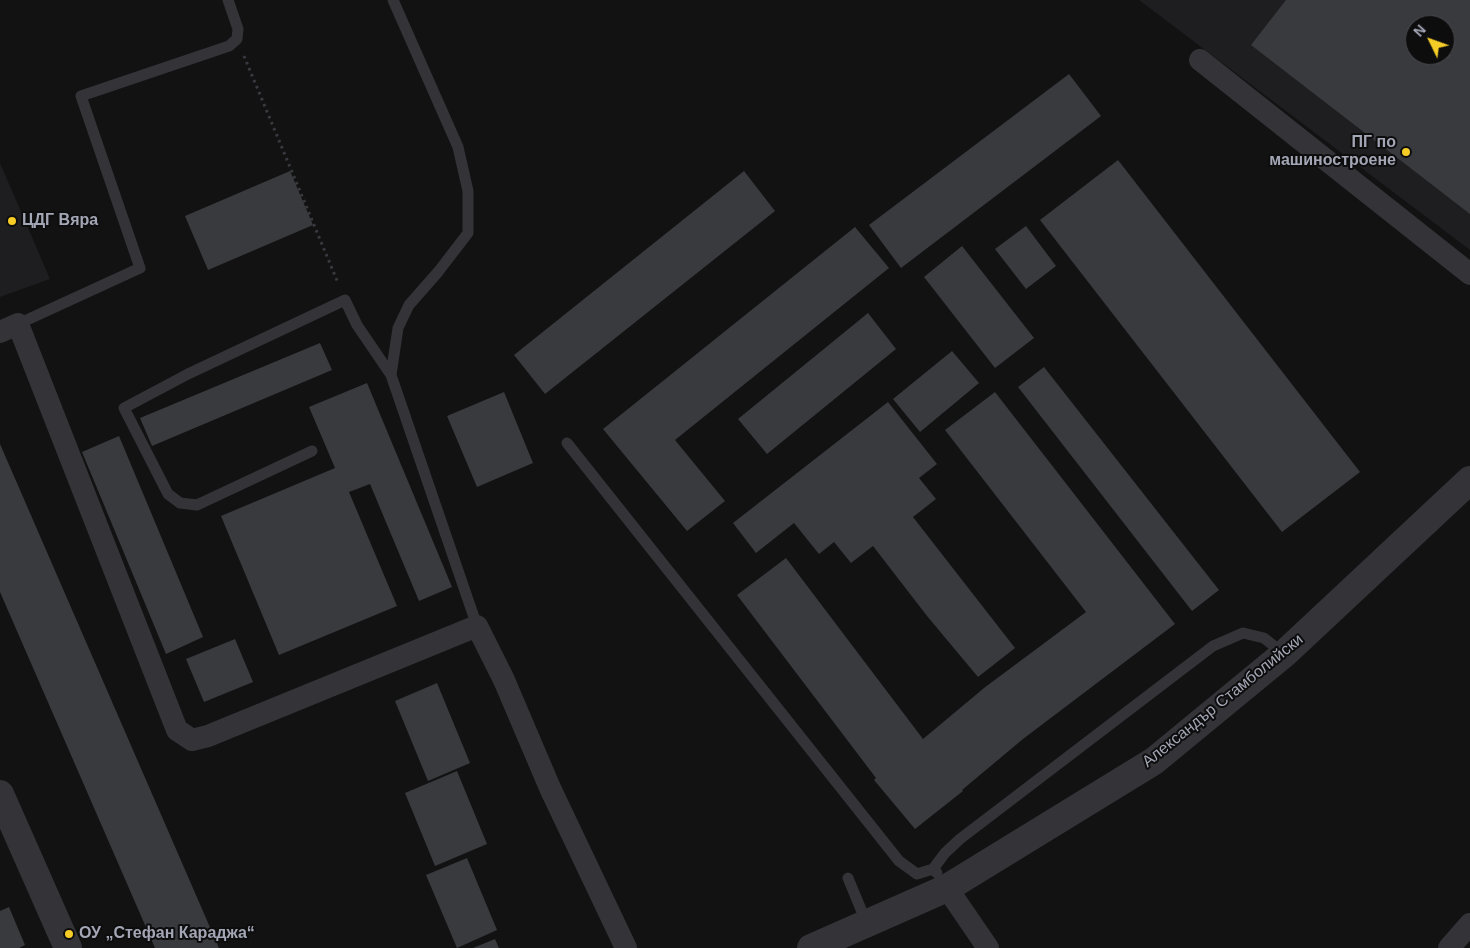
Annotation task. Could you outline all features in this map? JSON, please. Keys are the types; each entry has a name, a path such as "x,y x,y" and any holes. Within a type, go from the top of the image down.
{"street":[{"path":"1200,60 1470,274"},
{"path":"9,328 177,730 192,740 208,736 477,626 504,680 550,788 626,948"},
{"name":"Александър Стамболийски","path":"811,948 867,924 940,878 1154,761 1284,654 1470,480"},
{"path":"0,794 68,948"},
{"path":"940,878 988,948"},
{"path":"1448,948 1470,924"}],"lane":[{"path":"9,328 140,268 81,96 229,46 237,39 238,29 228,0"},
{"path":"391,375 398,328 409,305 438,272 468,233 468,191 458,147 393,0"},
{"path":"312,451 197,505 180,503 168,494 124,408 188,374 345,300 357,325 391,375 477,626"},
{"path":"566,443 899,861 917,874 940,878 945,853 960,839 1213,646 1244,634 1264,638 1284,654"},
{"path":"848,878 867,924"}],"path":[{"path":"237,39 345,300"}],"shaded area":[{"name":"ПГ по машиностроене","path":"1139,0 1470,0 1470,250"},
{"name":"ЦДГ Вяра","path":"0,163 50,279 0,297"}],"building":[{"name":"ПГ по машиностроене","path":"1286,0 1470,0 1470,214 1251,45"},
{"path":"1069,74 1101,116 901,268 869,225"},
{"path":"1118,160 1360,472 1282,532 1040,220"},
{"path":"290,171 313,225 208,270 185,216"},
{"path":"744,171 775,211 545,394 514,355"},
{"path":"1026,226 1056,266 1026,289 995,249"},
{"path":"855,227 889,268 675,440 725,501 687,531 603,429"},
{"path":"962,246 1034,338 995,368 924,277"},
{"path":"868,313 896,349 767,454 738,419"},
{"path":"320,343 332,370 152,446 140,418"},
{"path":"952,351 979,383 920,432 893,399"},
{"path":"1044,367 1219,590 1192,611 1018,387"},
{"path":"367,383 452,587 419,601 370,484 349,492 397,606 279,655 221,516 335,468 309,407"},
{"path":"504,392 533,463 477,487 447,416"},
{"path":"995,392 1175,624 1023,739 963,791 915,829 874,780 876,778 737,595 786,558 923,739 984,688 1086,612 945,430"},
{"path":"888,402 937,464 919,478 936,499 913,517 1015,648 978,677 927,616 873,546 851,563 834,542 819,554 794,523 756,553 733,523"},
{"path":"119,436 203,637 166,654 82,452"},
{"path":"0,444 219,948 155,948 0,592"},
{"path":"235,639 253,682 204,702 186,659"},
{"path":"437,683 470,763 428,781 395,701"},
{"path":"457,771 487,844 435,866 405,793"},
{"path":"467,858 497,930 457,948 426,875"},
{"path":"9,907 25,945 19,948 0,948 0,911"},
{"path":"495,939 499,948 473,948"}],"place":[{"name":"ПГ по машиностроене","path":"1406,152"},
{"name":"ЦДГ Вяра","path":"12,221"},
{"name":"ОУ „Стефан Караджа“","path":"69,934"}]}
